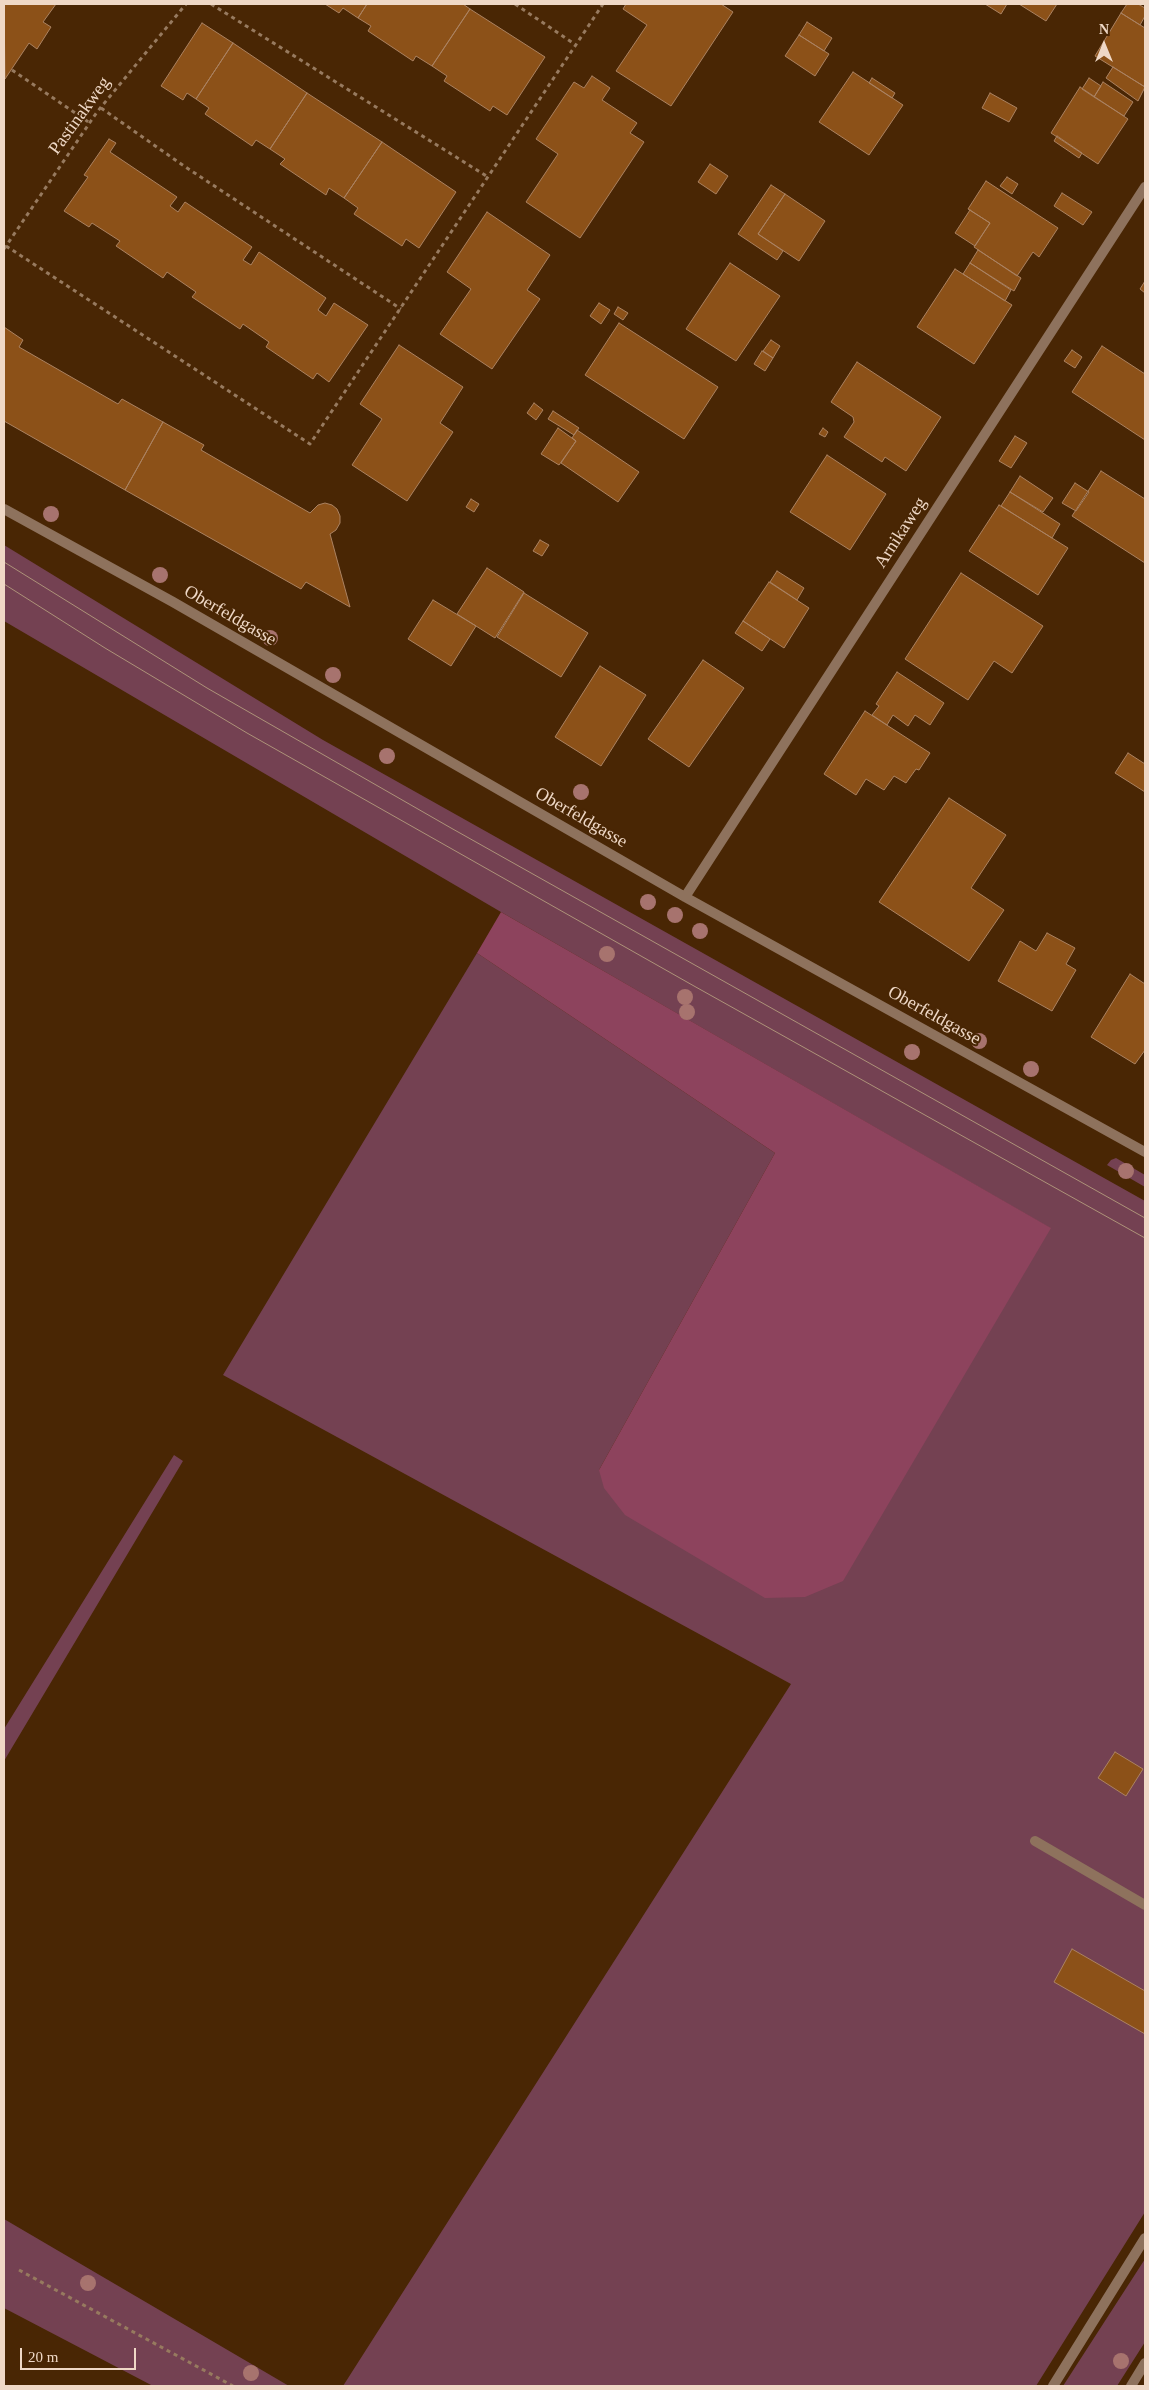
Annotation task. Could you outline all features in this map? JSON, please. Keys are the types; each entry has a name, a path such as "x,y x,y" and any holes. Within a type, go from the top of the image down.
{"street":[{"name":"Arnikaweg","path":"685,896 1145,187"},
{"name":"Oberfeldgasse","path":"4,509 173,602 685,896 1145,1152"},
{"path":"1035,1842 1145,1905"},
{"path":"1053,2386 1145,2238"},
{"path":"1131,2386 1145,2364"}],"path":[{"name":"Pastinakweg","path":"5,248 100,108 186,4"},
{"path":"211,4 488,177"},
{"path":"515,4 576,45"},
{"path":"5,248 310,444 603,4"},
{"path":"12,70 90,123"},
{"path":"100,108 184,166 401,309"},
{"path":"19,2270 233,2386"}],"shaded area":[{"path":"4,545 323,740 1145,1201 1145,2212 1036,2386 343,2386 791,1684 223,1375 477,953 775,1153 599,1470 1050,1228 501,912 4,621"},
{"path":"501,912 1051,1228 843,1581 805,1597 765,1598 625,1515 604,1488 599,1470 775,1153 477,953"},
{"path":"1116,1158 1145,1175 1145,1187 1107,1165"},
{"path":"174,1455 183,1461 4,1761 4,1729"},
{"path":"4,2219 289,2386 153,2386 4,2308"},
{"path":"1145,2259 1145,2342 1117,2386 1063,2386"}],"building":[{"path":"4,4 56,4 43,22 51,27 37,49 29,43 5,79"},
{"path":"325,4 367,4 358,18 343,8 339,13"},
{"path":"367,4 463,4 470,9 432,66 416,56 413,61 368,31 371,26 358,18"},
{"path":"626,4 721,4 733,12 671,106 616,71 647,25 623,9"},
{"path":"985,4 1007,4 1001,14"},
{"path":"1019,4 1057,4 1046,21"},
{"path":"1127,4 1138,4 1145,8 1145,16 1140,25 1121,13"},
{"path":"470,9 545,57 507,115 493,106 490,111 444,81 447,76 432,66"},
{"path":"1121,13 1145,28 1145,87 1095,56"},
{"path":"807,22 832,38 824,51 799,35"},
{"path":"202,23 233,43 196,99 187,93 183,100 161,86"},
{"path":"799,35 829,54 815,76 785,56"},
{"path":"233,43 307,93 270,149 256,140 252,146 205,114 209,108 196,99"},
{"path":"1113,67 1145,87 1138,101 1106,78"},
{"path":"853,72 903,105 869,155 819,122"},
{"path":"592,76 610,88 602,100 637,123 630,133 644,142 580,238 526,202 558,154 536,139 574,82 584,88"},
{"path":"872,78 895,93 892,98 869,83"},
{"path":"1089,78 1101,86 1094,97 1082,89"},
{"path":"1103,82 1133,102 1124,116 1094,97"},
{"path":"1080,87 1128,119 1098,164 1051,133"},
{"path":"307,93 382,142 344,198 329,188 326,195 280,164 285,159 270,149"},
{"path":"990,93 1017,108 1009,122 982,108"},
{"path":"1057,136 1082,153 1079,158 1054,141"},
{"path":"109,139 116,143 110,152 177,197 170,206 178,212 185,202 252,247 243,260 251,265 259,252 326,298 318,310 326,316 334,303 368,325 329,382 317,373 313,379 266,347 269,342 243,324 240,329 192,297 196,292 167,272 163,278 116,246 120,241 92,223 89,227 64,211 88,177 84,175"},
{"path":"382,142 456,192 419,248 406,239 402,246 354,214 358,208 344,198"},
{"path":"710,164 728,176 716,194 698,182"},
{"path":"1007,177 1018,184 1012,194 1000,186"},
{"path":"986,181 1058,228 1039,257 1033,252 1017,276 974,247 990,223 968,209"},
{"path":"771,185 785,194 758,234 783,251 777,260 738,234"},
{"path":"1062,193 1092,212 1083,225 1054,206"},
{"path":"785,194 825,221 799,261 758,234"},
{"path":"970,210 990,223 975,246 955,233"},
{"path":"487,212 550,255 527,290 540,299 492,369 440,334 471,289 447,272"},
{"path":"978,250 1021,278 1014,291 970,263"},
{"path":"730,263 780,296 736,361 686,329"},
{"path":"970,263 1011,290 1005,301 963,274"},
{"path":"955,269 1012,305 974,364 917,327"},
{"path":"1145,281 1145,293 1140,289"},
{"path":"599,303 610,310 601,324 590,316"},
{"path":"618,307 628,313 623,320 614,314"},
{"path":"619,323 718,387 684,439 585,375"},
{"path":"4,327 23,340 19,347 118,404 122,399 163,422 125,490 4,421"},
{"path":"771,340 780,346 773,358 763,351"},
{"path":"399,345 463,387 440,423 453,432 407,501 352,465 382,419 360,404"},
{"path":"1102,346 1145,374 1145,440 1072,392"},
{"path":"1072,350 1082,357 1075,368 1064,361"},
{"path":"762,351 773,358 765,371 754,364"},
{"path":"857,362 941,417 906,471 885,457 882,462 844,437 854,422 853,417 831,402"},
{"path":"534,403 543,410 536,420 527,413"},
{"path":"553,411 579,428 574,435 548,419"},
{"path":"163,422 204,445 201,450 310,513 318,505 325,503 337,509 340,523 336,530 330,534 350,607 306,582 301,589 125,490"},
{"path":"558,428 576,441 559,465 541,454"},
{"path":"823,428 828,432 825,437 819,434"},
{"path":"577,430 639,472 618,502 561,463 576,441 572,438"},
{"path":"1015,436 1027,443 1011,468 999,461"},
{"path":"827,455 886,494 850,550 790,512"},
{"path":"1101,471 1145,499 1145,563 1072,516"},
{"path":"1020,476 1053,498 1043,512 1010,492"},
{"path":"1075,483 1089,492 1076,511 1062,503"},
{"path":"1010,492 1060,524 1052,538 1001,506"},
{"path":"471,499 479,504 474,512 466,507"},
{"path":"999,505 1068,548 1038,595 969,551"},
{"path":"540,540 549,545 542,556 533,551"},
{"path":"487,568 524,592 495,638 457,614"},
{"path":"777,571 804,588 797,600 770,582"},
{"path":"961,573 1043,626 1012,673 994,661 968,700 905,659"},
{"path":"769,582 809,608 784,648 743,621"},
{"path":"524,593 588,633 561,677 497,637"},
{"path":"433,600 476,626 451,666 408,639"},
{"path":"743,621 770,639 762,651 735,633"},
{"path":"703,660 744,688 689,767 648,739"},
{"path":"600,666 646,695 601,766 555,737"},
{"path":"897,672 944,703 930,725 915,715 908,726 893,715 887,725 872,715 879,706 876,704"},
{"path":"865,711 930,753 919,770 916,769 906,783 894,776 884,790 866,779 856,795 824,774"},
{"path":"1128,753 1145,764 1145,792 1115,773"},
{"path":"949,798 1006,835 971,888 1004,910 969,961 879,902"},
{"path":"1047,933 1075,948 1066,964 1076,970 1052,1011 998,981 1020,941 1036,951"},
{"path":"1130,974 1145,984 1145,1050 1135,1064 1091,1037"},
{"path":"1115,1752 1143,1769 1126,1796 1098,1778"},
{"path":"1072,1949 1145,1991 1145,2034 1054,1982"}],"tram line":[{"path":"4,562 207,688 451,828 1145,1218"},
{"path":"4,584 105,648 247,733 1145,1238"}]}
